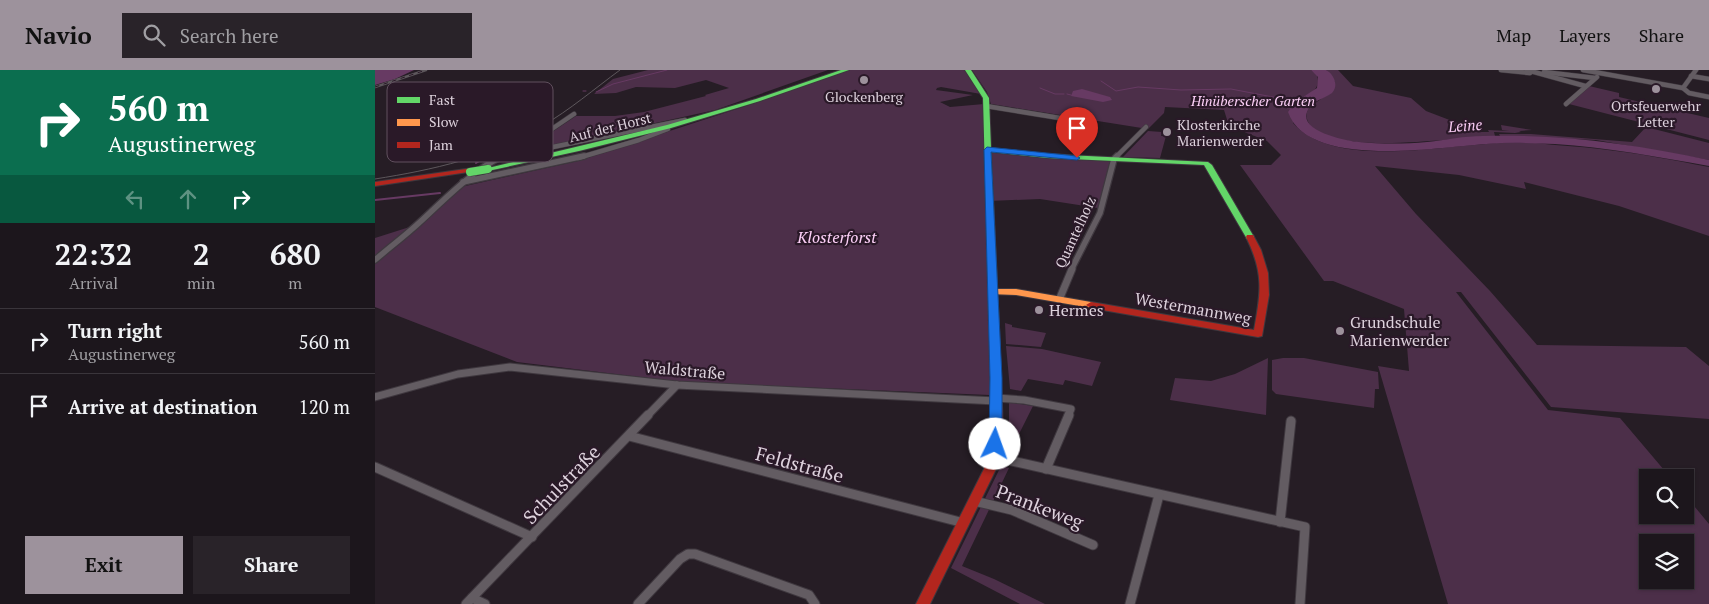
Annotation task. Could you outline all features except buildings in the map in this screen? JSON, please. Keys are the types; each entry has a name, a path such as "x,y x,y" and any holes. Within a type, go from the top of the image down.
{"street":[{"name":"Auf der Horst","path":"553,154 601,144 703,116 833,70"},
{"name":"Auf der Horst","path":"463,182 471,182 563,162 747,104 846,70"},
{"path":"923,604 975,501 994,458 997,430 986,106 985,95 969,70"},
{"path":"1501,70 1542,72 1585,86"},
{"path":"1527,70 1595,78"},
{"path":"1583,70 1603,72 1683,88 1689,93 1709,97"},
{"path":"1683,88 1695,70"},
{"path":"1565,104 1603,72"},
{"path":"1691,76 1709,79"},
{"path":"986,106 1073,120"},
{"path":"553,128 574,114"},
{"name":"Auf der Horst","path":"553,147 703,116"},
{"path":"987,150 1047,156 1114,159 1146,127"},
{"name":"Auf der Horst","path":"553,155 631,140"},
{"name":"Westermannweg","path":"993,292 1005,291 1258,334 1267,287 1266,272 1261,256 1209,165 1203,162 1114,159"},
{"name":"Quantelholz","path":"1059,300 1072,268 1100,213 1114,159"},
{"path":"375,260 463,182 491,162"},
{"name":"Auf der Horst","path":"489,168 517,162"},
{"name":"Auf der Horst","path":"375,185 519,162"},
{"name":"Waldstraße","path":"375,397 444,376 502,367 531,368 677,385 1024,400 1071,409 1046,469"},
{"name":"Schulstraße","path":"469,601 677,385"},
{"path":"1280,522 1291,421"},
{"name":"Feldstraße","path":"629,436 964,523"},
{"path":"994,458 1305,527 1300,604"},
{"path":"375,468 532,537"},
{"path":"1130,604 1159,495"},
{"name":"Prankeweg","path":"975,501 1012,510 1093,545"},
{"path":"638,604 680,559 688,554 695,554 809,595 815,604"},
{"path":"469,601 485,604"}],"green space":[{"path":"648,70 828,70 715,110 553,145 553,131 576,116 615,116 644,112 729,88 706,80 675,88 636,87 616,93 594,94 613,79"},
{"name":"Klosterforst","path":"850,70 967,70 981,94 941,87 936,90 973,95 940,102 950,107 984,104 985,151 1044,158 1112,161 1098,208 1040,199 989,201 990,395 681,382 517,362 375,307 375,263 420,226 461,187 578,161"},
{"name":"Hinüberscher Garten","path":"972,70 1311,70 1317,75 1318,84 1314,90 1299,99 1293,123 1315,139 1342,148 1374,151 1409,151 1509,142 1536,143 1592,148 1709,167 1709,236 1619,206 1524,182 1526,189 1459,175 1375,166 1416,214 1490,291 1537,345 1686,347 1709,366 1709,419 1551,407 1461,292 1456,292 1548,410 1620,418 1663,469 1639,469 1639,524 1694,524 1694,506 1709,524 1709,604 1448,604 1378,366 1409,371 1404,309 1333,281 1324,281 1240,165 1271,165 1281,155 1267,141 1229,126 1224,110 1165,107 1164,113 1148,129 991,104 987,92"},
{"path":"1326,70 1338,70 1353,86 1411,98 1426,111 1481,132 1489,132 1488,130 1509,131 1502,130 1501,125 1532,130 1515,133 1494,132 1495,136 1393,143 1337,139 1317,132 1307,119 1309,108 1333,88 1335,82"},
{"path":"1589,86 1619,93 1619,97 1709,118 1709,140 1569,104"},
{"path":"1646,127 1709,143 1709,160 1596,140 1500,136 1499,134 1531,134 1632,142"},
{"path":"1148,131 1162,132 1161,136 1166,136 1160,158 1123,157"},
{"path":"419,224 375,258 375,238"},
{"path":"1005,323 1012,325 1012,327 1046,333 1041,347 1006,344"},
{"path":"1006,346 1042,349 1101,362 1092,386 1065,380 1063,385 1028,379 1021,391 1010,389"},
{"path":"1268,358 1266,415 1170,400 1175,378 1211,381 1235,374"},
{"path":"1304,358 1378,372 1379,389 1375,389 1374,408 1276,394 1272,390 1272,360"},
{"path":"1009,402 1033,406 1012,448 1020,450 1018,454 1005,451 1009,426"},
{"path":"1001,466 1009,468 962,566 994,579 1045,604 1020,604 951,568"}],"shaded area":[{"path":"375,70 414,70 395,79 375,85"},
{"path":"1311,70 1326,70 1329,72 1333,77 1335,87 1332,93 1310,107 1306,117 1309,124 1325,134 1344,140 1393,144 1476,136 1569,138 1681,154 1709,160 1709,166 1574,145 1495,143 1377,151 1347,148 1321,142 1300,130 1288,112 1295,102 1317,88 1318,77"},
{"path":"1082,89 1110,97 1112,100 1103,102 1071,96 1073,91"}],"waterway":[{"path":"596,92 613,84 667,70"},
{"path":"1101,81 1116,91 1138,87 1181,90 1231,89 1278,98 1280,104"},
{"path":"1040,88 1055,94 1064,94"},
{"path":"1067,94 1071,95"},
{"path":"1283,106 1291,109"},
{"path":"375,200 440,193"}],"tram line":[{"path":"553,119 620,70"},
{"path":"375,179 457,162"}],"railway":[{"path":"390,82 426,70"},
{"path":"375,87 387,83"}],"traffic: fast":[{"path":"553,155 669,126 758,100 846,70"},
{"path":"968,70 986,98 994,326"},
{"path":"987,150 1047,156 1206,163 1209,165 1250,237"},
{"path":"488,169 524,162"},
{"path":"470,172 488,169"}],"traffic: slow":[{"path":"993,292 1016,292 1091,305"}],"traffic: jam":[{"path":"375,184 473,170"},
{"path":"1091,305 1258,334 1263,307 1264,273 1257,250 1250,237"},
{"path":"923,604 990,469 997,431 994,326"}],"place":[{"name":"Glockenberg","path":"864,80"},
{"name":"Ortsfeuerwehr Letter","path":"1656,89"},
{"name":"Klosterkirche Marienwerder","path":"1167,132"},
{"name":"Hermes","path":"1039,310"},
{"name":"Grundschule Marienwerder","path":"1340,331"}],"route":[{"path":"995,444 997,398 987,150 1077,158"}],"water label":[{"name":"Leine","path":"1465,125"}]}
